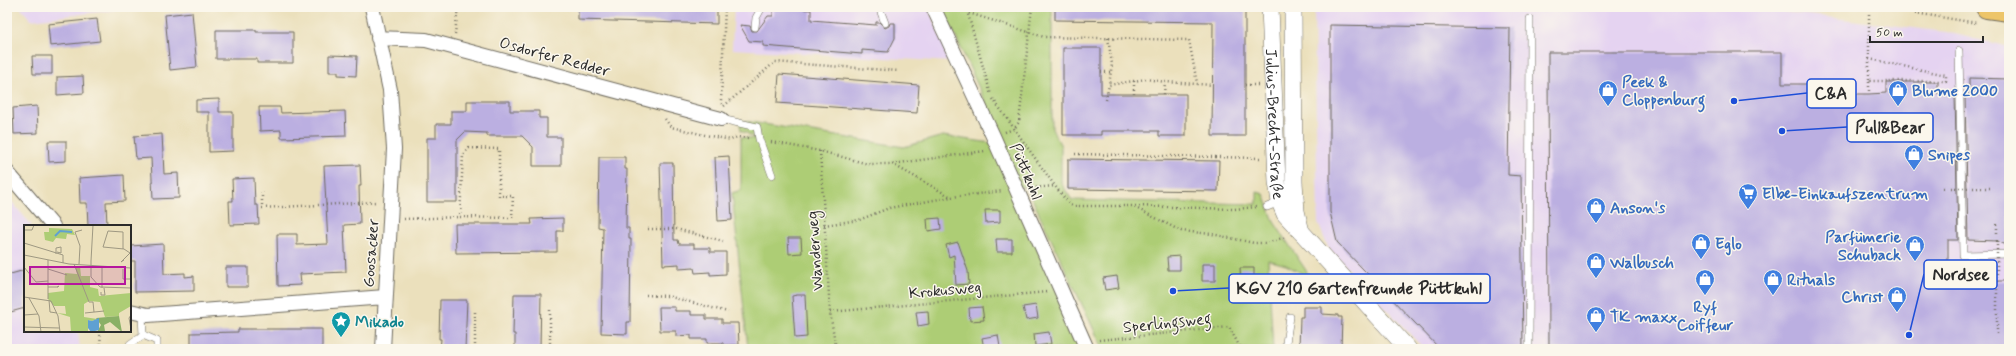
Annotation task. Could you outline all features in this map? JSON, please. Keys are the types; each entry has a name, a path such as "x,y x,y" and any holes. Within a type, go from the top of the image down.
{"main road":[{"path":"1982,15 2009,10"}],"street":[{"name":"Goosacker","path":"136,313 385,297 394,149 390,90 372,7"},
{"name":"Püttkuhl","path":"933,7 1085,345"},
{"name":"Julius-Brecht-Straße","path":"1270,7 1277,182 1274,204 1285,214 1294,235 1408,349"},
{"name":"Julius-Brecht-Straße","path":"1294,7 1294,182 1296,211 1294,235"},
{"name":"Osdorfer Redder","path":"378,38 426,40 454,46 722,112"},
{"path":"7,172 52,225"},
{"path":"383,349 385,297"}],"lane":[{"path":"755,27 756,18 762,7"},
{"path":"879,7 885,23"},
{"path":"1528,349 1530,19"},
{"path":"1959,51 1963,255 2009,254"},
{"path":"722,112 757,127 758,140 772,174"},
{"path":"136,313 143,334 157,341 157,349"},
{"path":"1285,349 1290,317"},
{"path":"130,349 130,344 143,334"}],"path":[{"path":"454,46 458,7"},
{"path":"719,138 722,112 720,101 725,7"},
{"path":"966,7 969,13 992,98 1069,204 1073,206 1234,209 1274,204"},
{"path":"1014,129 1019,122 1032,7"},
{"path":"1869,10 1869,94"},
{"path":"969,13 1029,33 1044,36 1189,40 1197,84"},
{"path":"1915,13 1982,15"},
{"path":"1106,100 1112,64 1108,38"},
{"path":"1869,60 1946,77 1946,81 1869,81"},
{"path":"722,112 775,62 899,71"},
{"path":"1101,72 1111,72"},
{"path":"1109,85 1146,79 1165,82 1212,85"},
{"path":"1134,81 1134,94"},
{"path":"1164,94 1165,82"},
{"path":"1245,86 1258,84"},
{"path":"664,118 671,127 719,138 731,140 737,137 758,140 820,151 868,164 892,164 998,150"},
{"path":"390,219 460,217 512,218 513,196 500,196 500,149 469,148 463,155 460,217"},
{"name":"Wanderweg","path":"820,151 830,312 836,349"},
{"path":"1075,154 1262,158"},
{"path":"892,164 951,197"},
{"path":"824,225 859,220 889,208 951,197 1055,186"},
{"path":"1943,188 1990,188"},
{"path":"262,192 262,208 375,203 391,198"},
{"path":"1132,206 1181,231 1212,234 1260,243 1277,241 1294,235"},
{"path":"1997,224 1997,336"},
{"path":"648,229 676,228 723,241"},
{"name":"Krokusweg","path":"830,312 1061,291"},
{"path":"646,295 667,296 728,312"},
{"path":"550,310 550,349"},
{"path":"474,349 475,312"},
{"name":"Sperlingsweg","path":"1085,345 1229,328 1241,349"},
{"path":"100,332 101,349"}],"shaded area":[{"path":"20,7 115,7 115,10 31,20"},
{"path":"734,7 928,7 952,62 732,49"},
{"path":"1314,7 1746,7 1946,32 2009,47 2009,349 1424,349 1328,247 1318,223"},
{"path":"7,196 31,225 24,225 24,332 78,332 80,349 7,349"}],"green space":[{"path":"942,7 1052,7 1052,129 1061,146 1061,183 1072,200 1257,204 1257,192 1264,194 1274,222 1311,278 1286,265 1268,260 1273,349 1103,349 1027,188 1014,185 1086,349 748,349 732,193 741,190 741,137 757,139 741,130 739,120 904,147 943,136 1005,145"}],"building":[{"path":"578,7 717,7 717,24 578,20"},
{"path":"773,7 811,10 811,20 876,25 876,22 879,22 885,28 889,26 890,23 895,23 895,38 888,52 862,50 862,54 763,46 763,42 749,41 740,25 750,26 752,31 757,31 768,16 773,16"},
{"path":"1055,7 1245,7 1245,136 1212,136 1213,22 1055,20"},
{"path":"192,12 197,67 170,70 165,15"},
{"path":"97,19 100,41 50,46 48,24"},
{"path":"1330,25 1510,28 1508,175 1521,176 1523,349 1440,349 1337,242 1330,212"},
{"path":"216,30 293,32 293,63 257,63 257,59 216,59"},
{"path":"1063,48 1101,48 1101,94 1186,94 1186,136 1159,136 1159,131 1101,131 1101,135 1063,135"},
{"name":"Elbe-Einkaufszentrum","path":"1548,52 1782,52 1782,84 1853,84 1853,94 1886,93 1886,82 1938,82 1938,94 1955,94 1958,240 1948,240 1948,274 1984,274 1984,281 2009,281 2009,349 1549,349"},
{"path":"329,55 357,56 356,76 338,75 338,72 329,72"},
{"path":"32,56 52,56 52,74 33,74"},
{"path":"779,74 919,85 917,113 777,103"},
{"path":"83,76 84,93 57,95 57,77"},
{"path":"1969,78 2009,79 2009,246 1997,241 1968,240 1965,94 1969,94"},
{"path":"219,99 219,112 233,112 233,151 209,152 209,112 196,112 196,100"},
{"path":"467,101 510,101 510,111 539,111 539,118 547,118 547,137 561,137 561,166 533,166 533,147 522,136 487,136 487,133 465,132 457,140 457,202 427,202 427,138 436,138 436,124 451,124 451,111 467,111"},
{"path":"37,106 38,133 14,134 13,108"},
{"path":"259,107 280,107 281,113 345,111 346,136 281,138 281,130 260,131"},
{"path":"162,134 164,174 178,173 179,198 153,199 151,158 136,159 134,136"},
{"path":"48,141 66,141 66,161 49,162"},
{"path":"729,156 732,220 718,221 715,157"},
{"path":"599,157 625,157 625,169 627,169 626,228 629,228 629,239 631,239 630,322 627,322 627,334 601,333 603,228 598,227"},
{"path":"1068,159 1219,161 1218,191 1068,189"},
{"path":"660,163 673,163 674,240 678,240 679,244 694,244 694,248 710,248 710,252 726,252 726,274 710,275 710,272 695,273 694,268 679,269 679,264 663,265"},
{"path":"360,165 360,224 344,225 346,272 300,274 301,285 278,286 277,234 297,234 297,245 328,244 324,166"},
{"path":"124,175 125,201 106,202 107,225 88,225 87,203 80,203 79,178"},
{"path":"254,178 255,205 258,205 259,224 230,225 229,201 233,201 232,179"},
{"path":"985,210 1000,210 1000,222 986,223"},
{"path":"563,218 563,231 557,231 557,252 456,253 455,224 532,224 531,219"},
{"path":"940,218 941,229 928,231 927,219"},
{"path":"788,238 801,238 802,253 789,254"},
{"path":"996,239 1012,239 1012,252 997,252"},
{"path":"958,242 968,271 969,284 956,285 954,255 949,257 946,245"},
{"path":"163,244 164,274 185,273 185,277 194,276 194,291 135,292 135,261 131,261 131,246"},
{"path":"1180,256 1180,270 1168,270 1167,257"},
{"path":"1202,264 1215,264 1215,281 1202,281"},
{"path":"226,267 248,267 248,287 226,287"},
{"path":"1240,268 1254,268 1254,285 1241,285"},
{"path":"24,270 24,308 7,313 7,275"},
{"path":"1117,276 1119,288 1105,290 1103,278"},
{"path":"514,294 541,294 540,349 515,349 515,334 513,334"},
{"path":"805,295 807,337 795,338 792,296"},
{"path":"440,300 467,300 465,349 440,349"},
{"path":"1036,305 1038,318 1026,320 1023,307"},
{"path":"659,307 675,307 675,311 691,311 691,315 706,315 706,319 722,319 722,323 738,323 739,345 707,343 707,339 691,339 691,335 676,336 676,331 660,331"},
{"path":"982,307 984,320 970,321 969,308"},
{"path":"1303,307 1322,307 1322,314 1338,315 1338,317 1342,317 1341,349 1299,349 1300,317 1303,317"},
{"path":"928,311 929,324 918,326 916,312"},
{"path":"238,329 322,329 322,349 191,349 191,333 238,332"},
{"path":"1049,332 1051,344 1035,346 1034,334"},
{"path":"998,335 1000,347 984,349 982,338"}],"place":[{"name":"C&A","path":"1734,101"},
{"name":"Peek & Cloppenburg","path":"1608,107"},
{"name":"Blume 2000","path":"1898,107"},
{"name":"Pull&Bear","path":"1782,131"},
{"name":"Snipes","path":"1914,171"},
{"name":"Elbe-Einkaufszentrum","path":"1748,210"},
{"name":"Anson's","path":"1596,224"},
{"name":"Eglo","path":"1701,260"},
{"name":"Parfümerie Schuback","path":"1915,262"},
{"name":"Walbusch","path":"1596,279"},
{"name":"KGV 210 Gartenfreunde Püttkuhl","path":"1173,291"},
{"name":"Ryf Coiffeur","path":"1705,296"},
{"name":"Rituals","path":"1773,296"},
{"name":"Christ","path":"1897,313"},
{"name":"TK maxx","path":"1596,333"},
{"name":"Nordsee","path":"1909,335"},
{"name":"Mikado","path":"341,338"}]}
